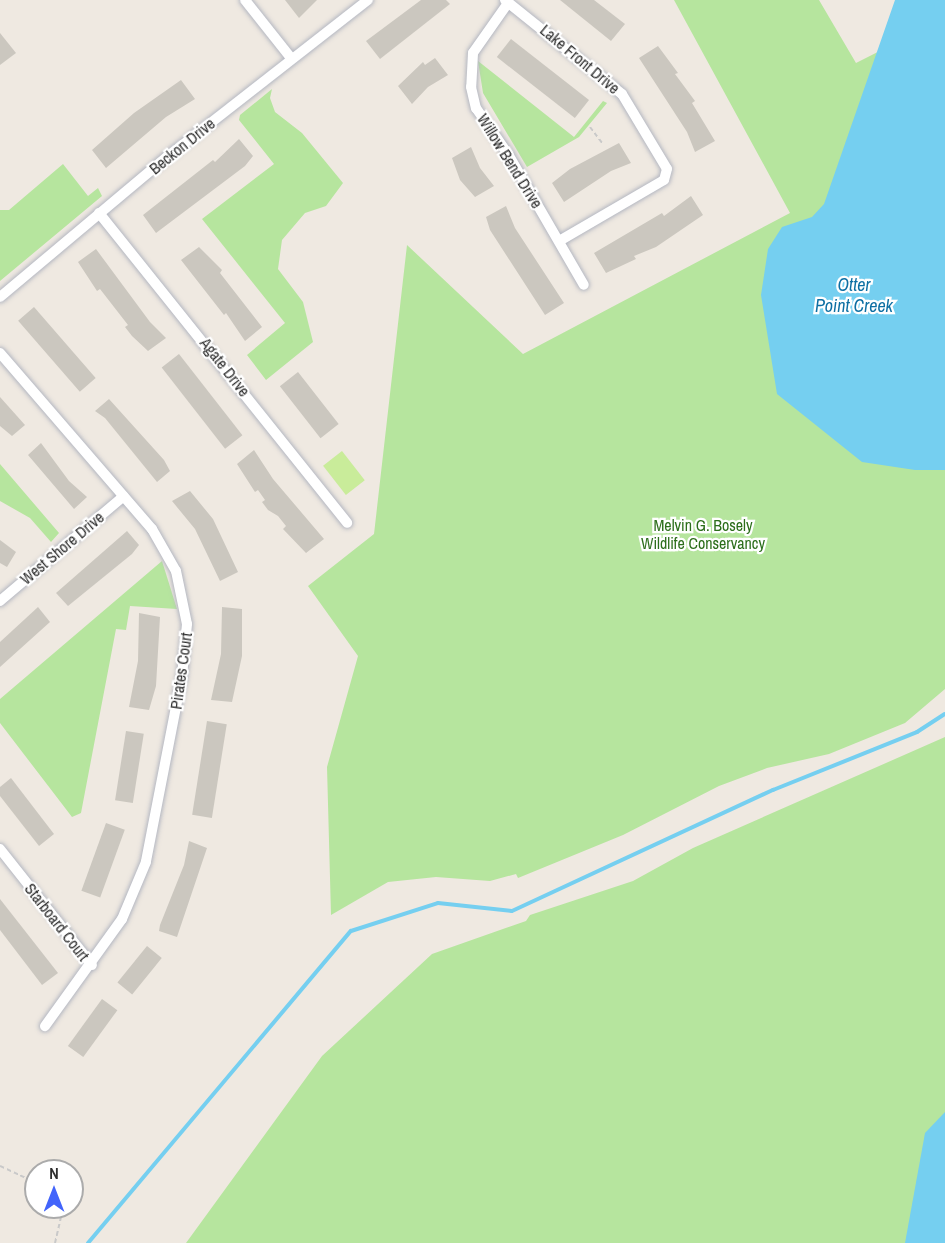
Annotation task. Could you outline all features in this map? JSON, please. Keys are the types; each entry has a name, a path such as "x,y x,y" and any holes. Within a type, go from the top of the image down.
{"street":[{"path":"245,0 291,58"},
{"name":"Beckon Drive","path":"0,297 99,213 291,58 368,0"},
{"name":"Willow Bend Drive","path":"506,2 473,53 471,87 476,108 584,285"},
{"name":"Lake Front Drive","path":"506,2 622,94 667,169 664,180 559,242"},
{"name":"Agate Drive","path":"99,213 347,523"},
{"name":"Pirates Court","path":"0,353 152,529 176,571 186,613 186,642 146,862 122,919 92,965 45,1026"},
{"name":"West Shore Drive","path":"0,601 124,496"},
{"name":"Starboard Court","path":"0,849 92,965"}],"path":[{"path":"590,127 602,143"},
{"path":"0,1166 24,1177"},
{"path":"54,1243 60,1219"}],"green space":[{"name":"Melvin G. Bosely Wildlife Conservancy","path":"674,0 819,0 856,63 945,18 945,689 905,723 829,754 767,768 719,786 623,835 518,878 516,874 490,881 436,877 388,882 331,915 327,767 358,656 308,586 374,534 407,245 523,354 790,213"},
{"path":"478,61 574,137 603,101 607,103 579,137 527,167 483,93"},
{"path":"272,89 270,98 275,112 302,133 343,183 326,206 305,213 282,240 278,269 303,302 313,342 266,380 247,355 285,323 202,219 274,164 239,120 240,115"},
{"path":"63,164 88,196 98,188 102,196 0,281 0,210 9,210"},
{"path":"342,451 365,480 346,495 323,466"},
{"path":"0,464 59,533 51,542 30,518 0,501"},
{"path":"162,561 177,609 130,606 126,630 116,629 81,813 72,817 0,723 0,699"},
{"path":"945,737 945,1243 186,1243 322,1056 432,954 526,921 530,915 633,881 693,848"}],"water":[{"name":"Otter Point Creek","path":"895,0 945,0 945,470 915,470 862,462 777,394 761,295 768,249 782,227 812,217 824,204"},
{"path":"945,1112 945,1243 905,1243 925,1133"}],"building":[{"path":"285,0 317,0 299,18"},
{"path":"421,0 446,0 450,4 380,59 366,41"},
{"path":"560,0 594,0 625,24 611,41"},
{"path":"0,33 16,53 0,65"},
{"path":"511,39 589,100 575,118 497,57"},
{"path":"658,46 695,101 692,103 715,141 695,152 687,132 639,58"},
{"path":"435,58 448,75 428,87 412,104 398,86 423,62 425,65"},
{"path":"181,80 195,99 166,117 106,168 92,150 134,113"},
{"path":"239,139 253,156 245,166 156,233 143,215 213,160 215,162"},
{"path":"619,143 631,163 611,171 564,202 552,183 570,169"},
{"path":"471,147 480,168 494,186 475,197 460,180 452,158"},
{"path":"691,196 703,215 656,247 634,256 636,259 606,273 594,253 662,213 664,216"},
{"path":"506,206 515,228 564,303 545,315 490,230 486,217"},
{"path":"199,247 222,270 220,273 262,327 245,341 226,313 224,315 181,260"},
{"path":"96,249 150,322 166,338 148,351 132,336 125,327 128,325 100,289 97,291 78,262"},
{"path":"34,307 96,378 80,392 18,321"},
{"path":"179,354 242,435 225,449 162,368"},
{"path":"298,372 339,424 321,438 280,386"},
{"path":"0,397 25,425 12,436 0,426"},
{"path":"109,399 164,460 170,471 157,482 105,418 95,411"},
{"path":"41,443 69,481 87,497 74,509 28,455"},
{"path":"254,450 273,479 324,539 306,553 283,529 286,526 278,516 268,510 262,502 265,500 258,490 255,492 237,464"},
{"path":"190,491 213,519 238,572 220,581 195,529 172,501"},
{"path":"127,531 139,545 132,554 68,606 56,593"},
{"path":"0,540 16,552 7,567 0,563"},
{"path":"38,607 50,622 0,667 0,642"},
{"path":"222,607 242,609 242,656 232,702 211,700 221,654"},
{"path":"139,613 160,617 156,686 149,710 129,707 138,661"},
{"path":"207,721 227,724 212,818 192,815"},
{"path":"126,731 144,734 133,803 115,800"},
{"path":"11,778 54,834 39,846 0,796 0,787"},
{"path":"106,823 125,830 100,897 81,891"},
{"path":"189,841 207,848 177,937 159,931 184,865"},
{"path":"0,899 58,973 42,985 0,930"},
{"path":"147,946 162,958 132,994 117,983"},
{"path":"102,999 117,1010 83,1057 68,1046"}],"waterway":[{"path":"88,1243 351,931 438,903 512,911 773,790 917,732 945,714"}]}
